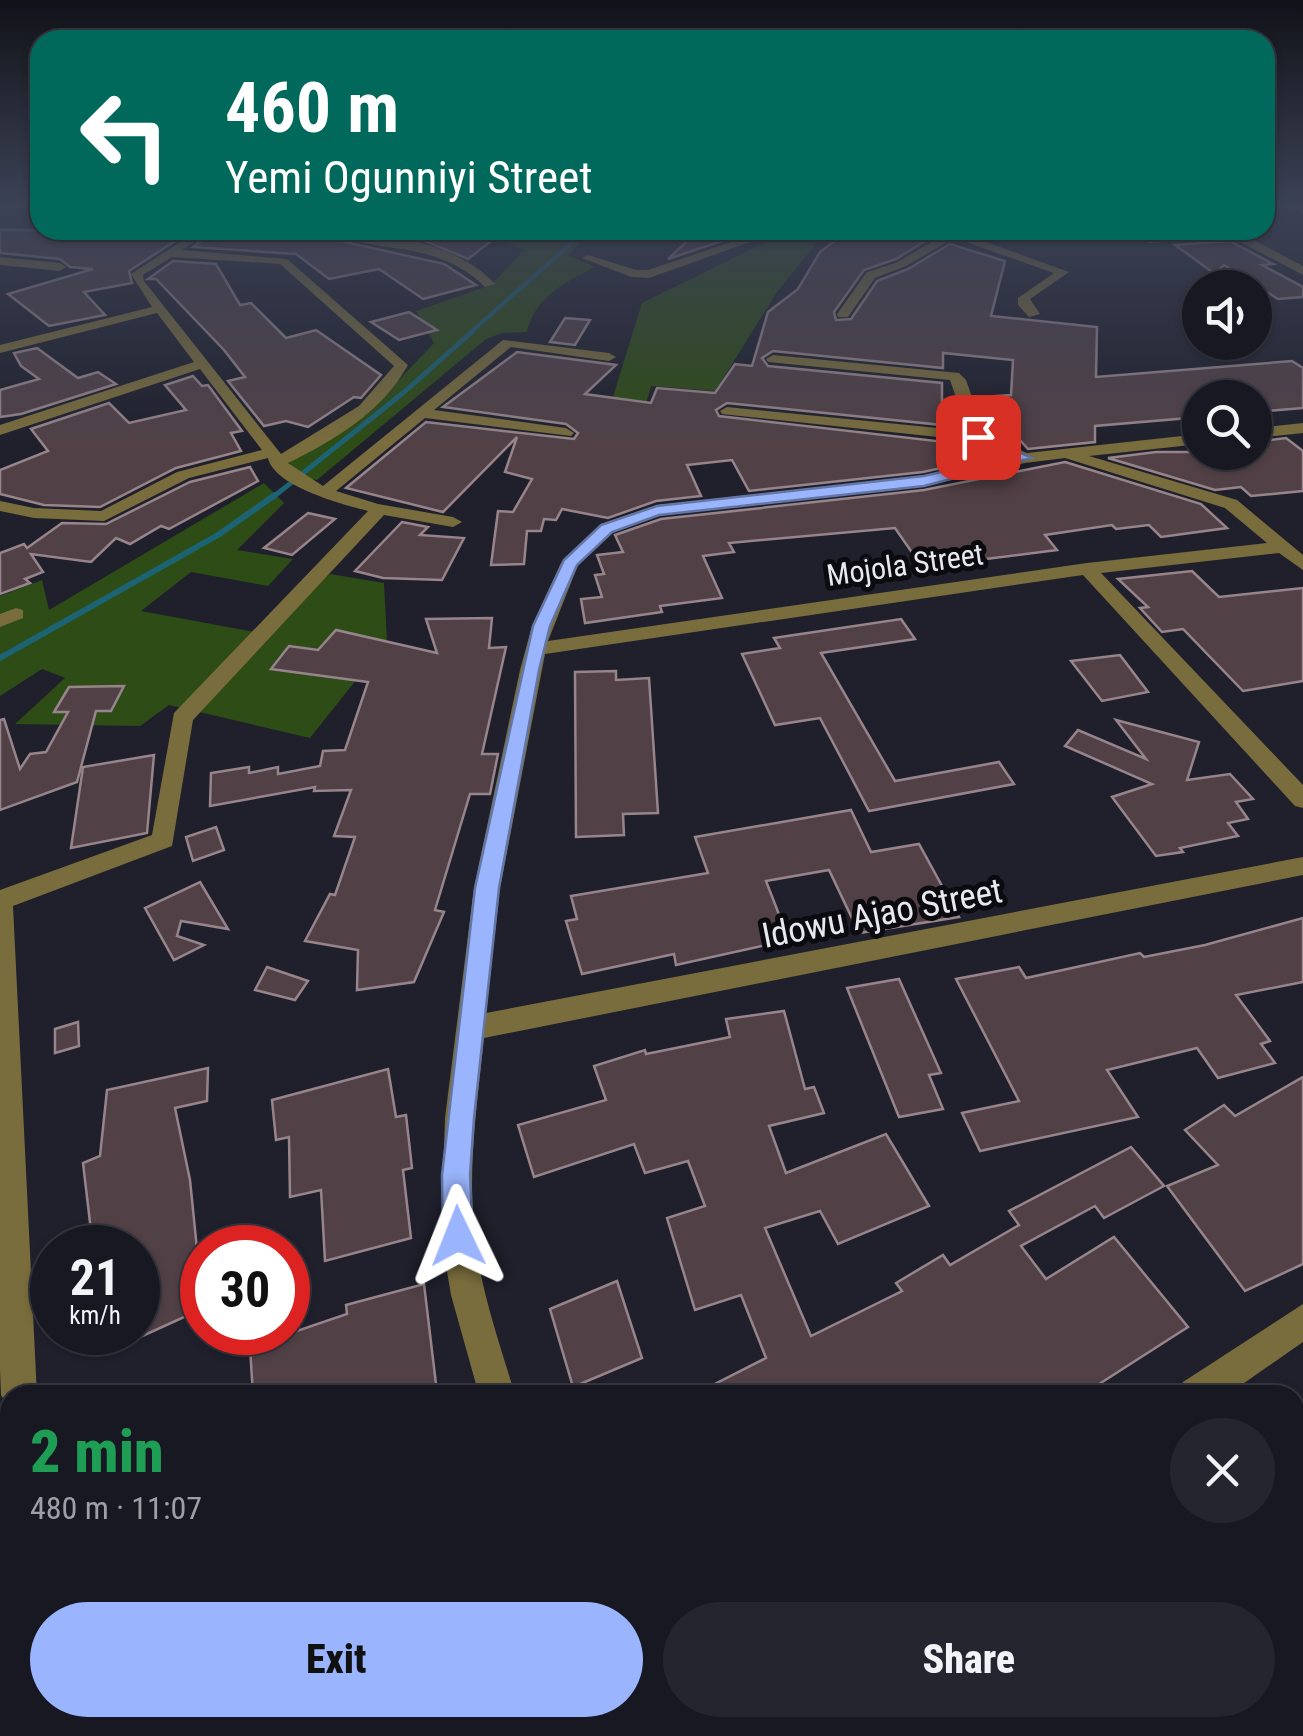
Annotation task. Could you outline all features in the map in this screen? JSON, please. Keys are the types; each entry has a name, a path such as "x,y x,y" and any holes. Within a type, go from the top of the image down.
{"street":[{"path":"141,284 205,362 275,460 318,490 380,509 454,522"},
{"path":"0,506 34,513 104,516 183,475 275,460 324,437 391,385 401,366 309,284"},
{"path":"843,314 865,284"},
{"path":"1034,314 1024,304 1024,298 1045,284"},
{"path":"0,349 162,308"},
{"path":"318,490 508,343 608,356"},
{"path":"773,359 954,376 960,380 978,437"},
{"path":"0,430 205,362"},
{"path":"727,412 978,437 1025,458"},
{"path":"420,413 566,434"},
{"path":"1272,431 1303,428"},
{"path":"494,1385 468,1295 458,1236 458,1137 474,1028 487,888 536,649 570,563 593,538 620,522 678,507 954,477 1025,458 1182,441"},
{"path":"1066,453 1086,463 1231,504 1303,564"},
{"path":"20,1385 0,902 162,840 182,718 380,509"},
{"name":"Mojola Street","path":"536,649 1086,569 1284,547"},
{"path":"1086,569 1303,800"},
{"name":"Idowu Ajao Street","path":"474,1028 1303,866"},
{"path":"1210,1385 1303,1321"}],"green space":[{"path":"564,284 537,309 527,332 502,333 486,339 317,480 303,477 288,462 392,387 434,343 416,311 491,285"},
{"path":"681,284 783,284 715,391 651,386 646,404 608,413 642,303"},
{"path":"264,483 284,503 237,550 293,559 268,586 191,572 141,611 260,633 330,574 384,583 387,641 310,738 169,705 140,726 15,724 65,678 42,669 0,696 0,596 42,580 49,610"}],"building":[{"path":"42,284 127,284 84,292 105,315 49,326 8,294"},
{"path":"161,284 228,284 240,305 251,303 286,338 316,330 381,375 361,398 354,397 308,427 286,421 264,426 228,381 245,377"},
{"path":"401,284 476,285 423,299"},
{"path":"801,284 854,284 834,312 836,320 851,319 875,284 999,284 991,316 1097,327 1096,377 1292,361 1303,368 1303,408 1272,411 1272,380 1182,380 1182,419 1095,426 1095,442 1028,449 981,397 1011,395 1013,360 943,353 943,368 773,351 762,358 768,366 942,383 942,425 727,403 716,410 719,416 945,442 960,464 923,472 749,491 732,460 687,465 701,496 656,501 608,518 562,509 556,520 544,519 541,531 527,531 524,564 491,565 498,511 513,512 532,479 505,472 517,437 443,512 346,488 426,422 574,439 578,433 566,424 443,407 517,352 616,365 585,394 651,403 657,388 715,393 735,364 752,366 768,312"},
{"path":"1272,284 1297,284 1303,287 1303,297 1278,299 1272,295"},
{"path":"409,312 437,330 399,340 371,322"},
{"path":"565,318 590,320 575,345 550,342"},
{"path":"37,348 78,378 98,372 116,384 0,417 0,390 39,379 21,366 14,353"},
{"path":"193,376 202,386 208,385 242,431 231,433 241,451 176,468 100,507 44,505 0,494 0,470 48,451 31,429 109,403 129,423 186,410 165,385"},
{"path":"1286,438 1303,451 1303,491 1251,496 1241,487 1215,490 1108,458 1182,452 1182,470 1272,470 1272,440"},
{"path":"1065,462 1201,504 1227,528 1161,537 1149,525 1116,529 1112,525 1045,535 1057,550 922,567 895,528 729,543 734,552 703,556 722,598 660,606 662,612 585,623 581,599 602,597 595,575 604,574 597,555 623,552 615,535 661,519 924,490"},
{"path":"250,467 258,481 169,529 161,526 130,544 116,538 91,562 31,554 43,572 25,579 30,583 0,594 0,553 24,544 27,548 62,523 106,524 190,482"},
{"path":"308,513 335,519 292,555 264,548"},
{"path":"402,522 428,527 420,535 464,538 442,580 383,578 355,571"},
{"path":"1192,571 1219,597 1303,588 1303,681 1243,691 1183,629 1162,632 1140,608 1148,607 1118,579"},
{"path":"492,618 489,648 506,647 482,754 498,754 490,794 470,794 435,910 444,912 414,982 357,990 358,950 305,941 330,894 335,895 355,837 334,836 351,790 314,791 315,787 210,806 211,773 249,767 249,773 278,767 278,774 320,766 323,751 345,750 368,682 271,669 289,646 318,650 336,630 437,653 426,619"},
{"path":"901,619 915,639 821,653 895,781 999,762 1014,784 869,811 820,718 775,725 742,654 780,648 774,638"},
{"path":"1120,655 1148,692 1102,701 1071,661"},
{"path":"616,671 616,680 649,678 658,813 623,814 624,835 576,837 575,672"},
{"path":"124,686 111,711 96,711 77,782 0,810 0,720 4,719 20,769 30,754 46,752 68,712 54,712 69,687"},
{"path":"1116,720 1199,742 1187,780 1230,774 1253,799 1236,802 1248,819 1228,823 1238,836 1156,856 1112,797 1152,784 1065,746 1078,730 1146,759"},
{"path":"154,755 147,833 71,848 83,767"},
{"path":"851,810 871,852 919,844 959,917 859,933 829,870 766,881 789,940 676,965 674,954 582,974 566,921 577,919 571,896 708,873 695,837"},
{"path":"216,827 224,850 193,861 186,837"},
{"path":"200,882 228,929 181,921 177,936 204,945 174,960 145,908"},
{"path":"1303,918 1303,982 1236,995 1270,1041 1261,1044 1275,1063 1218,1078 1197,1048 1107,1070 1138,1117 980,1151 962,1113 1019,1101 956,979 1019,967 1026,978 1140,953 1144,957 1205,945"},
{"path":"267,967 308,981 295,1000 255,990"},
{"path":"899,979 941,1073 929,1075 943,1109 899,1117 847,988"},
{"path":"784,1011 805,1089 814,1087 824,1113 769,1126 786,1173 886,1134 929,1206 838,1244 820,1211 765,1228 811,1336 902,1291 896,1283 943,1255 950,1265 1019,1225 1009,1211 1131,1147 1164,1186 1104,1218 1095,1206 1021,1246 1046,1279 1114,1237 1188,1327 1098,1385 713,1385 766,1358 741,1295 695,1310 667,1218 705,1206 688,1161 645,1173 634,1144 534,1177 518,1125 606,1100 594,1066 645,1050 646,1054 730,1037 726,1019"},
{"path":"78,1022 79,1046 55,1053 55,1029"},
{"path":"208,1068 207,1101 175,1108 195,1225 180,1225 180,1319 160,1328 160,1225 90,1225 83,1163 100,1156 107,1090"},
{"path":"388,1069 396,1117 406,1115 412,1168 403,1170 411,1238 325,1261 321,1190 290,1197 289,1137 276,1140 272,1100"},
{"path":"1303,1077 1303,1264 1245,1291 1167,1186 1218,1165 1185,1130 1224,1105 1235,1116"},
{"path":"617,1281 642,1358 572,1385 550,1309"},
{"path":"424,1284 436,1384 252,1385 250,1355 310,1355 310,1327 347,1314 346,1305"}],"waterway":[{"path":"470,333 525,284"},
{"path":"272,498 473,331"},
{"path":"0,658 218,535 275,495"}],"route":[{"path":"458,1236 456,1175 460,1118 474,1028 487,888 530,670 542,626 570,563 607,528 657,510 954,477 1025,458 978,437"}]}
